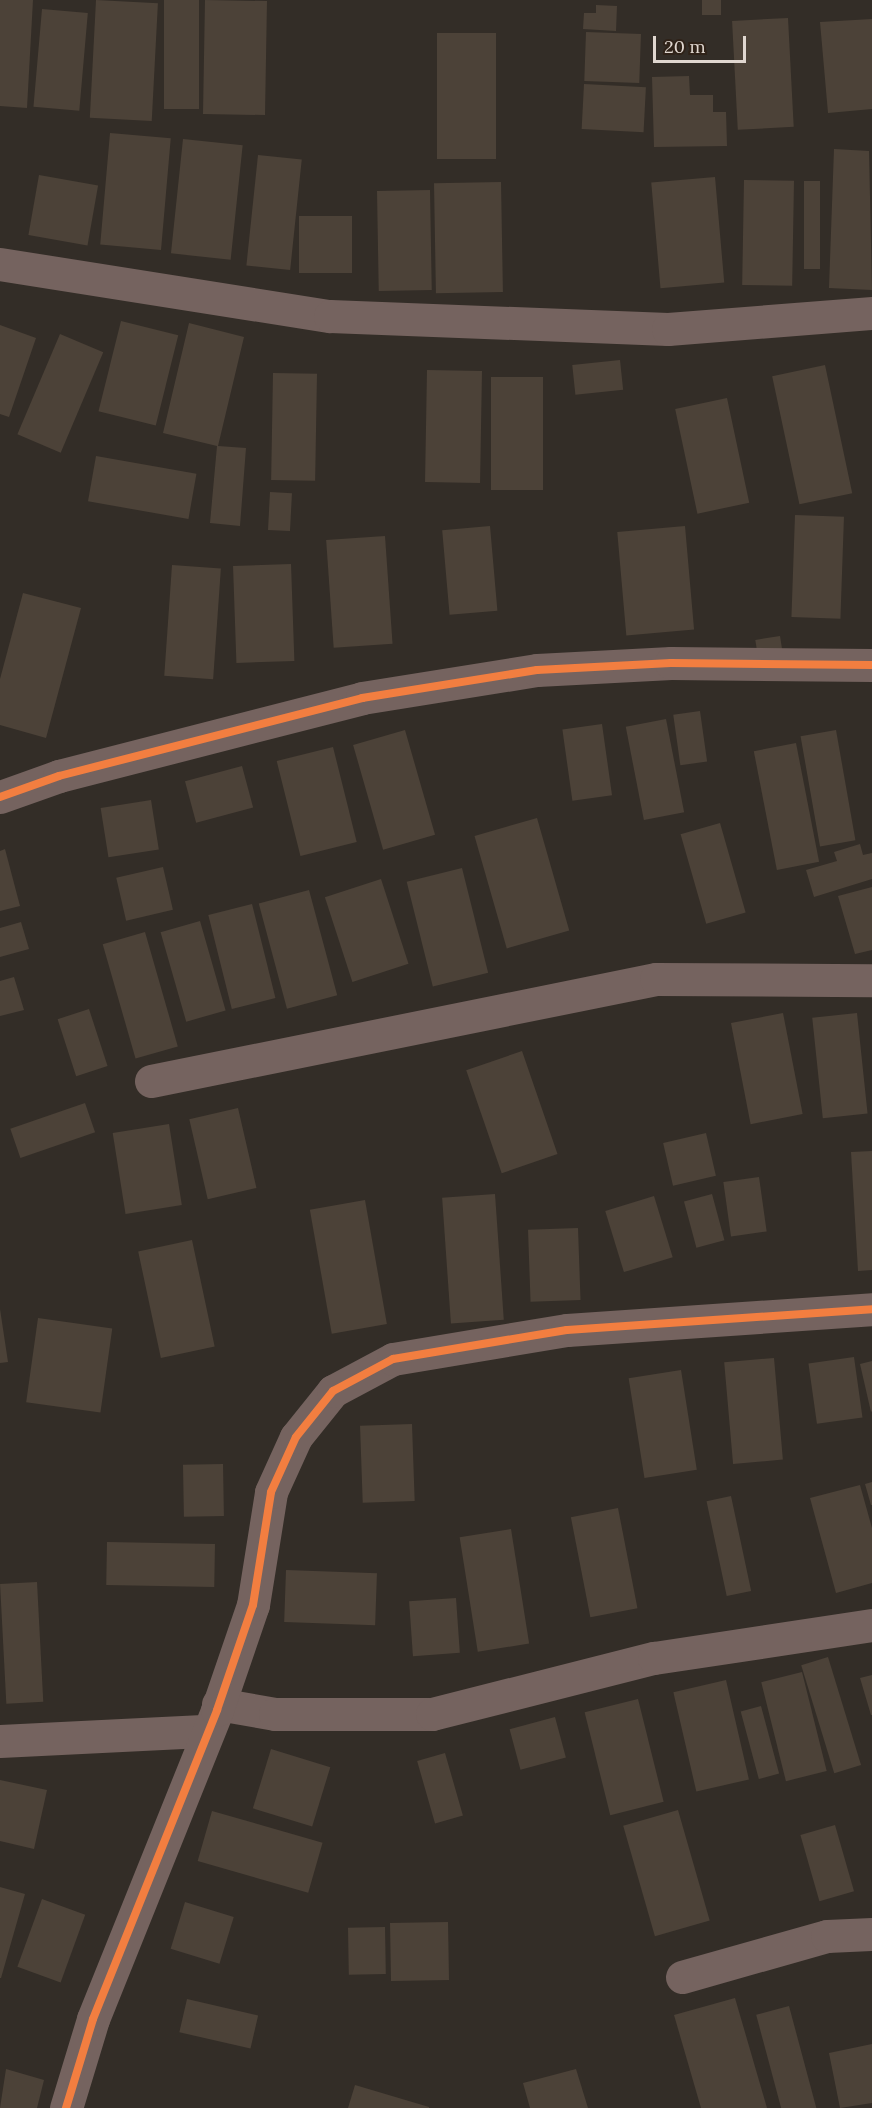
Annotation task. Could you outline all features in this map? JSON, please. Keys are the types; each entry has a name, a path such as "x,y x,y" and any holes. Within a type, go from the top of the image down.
{"street":[{"path":"0,264 330,316 668,329 872,313"},
{"path":"0,797 59,776 362,698 537,670 672,663 872,665"},
{"path":"151,1081 656,979 872,980"},
{"path":"66,2108 93,2019 213,1717 253,1605 271,1492 296,1437 333,1391 393,1359 567,1330 872,1309"},
{"path":"0,1741 213,1717 275,1714 432,1714 654,1658 872,1625"},
{"path":"682,1977 827,1936 872,1934"}],"building":[{"path":"0,0 33,0 27,108 0,106"},
{"path":"96,0 158,3 152,121 90,118"},
{"path":"164,0 199,0 199,109 164,109"},
{"path":"205,0 267,1 265,115 203,114"},
{"path":"702,0 721,0 721,15 702,15"},
{"path":"596,5 617,6 616,31 583,29 584,13 596,13"},
{"path":"42,9 88,13 79,111 33,107"},
{"path":"788,18 794,127 738,130 732,21"},
{"path":"872,19 872,109 828,113 820,22"},
{"path":"586,32 641,34 639,83 584,81"},
{"path":"437,33 496,33 496,159 437,159"},
{"path":"689,76 690,95 713,95 713,112 726,112 727,146 654,147 652,77"},
{"path":"584,84 646,87 644,132 582,129"},
{"path":"110,133 171,138 161,250 100,245"},
{"path":"183,139 243,145 231,260 171,253"},
{"path":"834,149 869,151 872,290 829,288"},
{"path":"258,155 302,160 290,270 246,265"},
{"path":"39,175 98,185 87,245 28,235"},
{"path":"715,177 724,283 660,288 651,183"},
{"path":"744,180 794,181 792,286 742,285"},
{"path":"804,181 820,181 820,269 804,269"},
{"path":"501,182 503,292 436,293 434,183"},
{"path":"430,190 432,290 379,291 377,191"},
{"path":"299,216 352,216 352,273 299,273"},
{"path":"121,321 178,335 156,426 99,411"},
{"path":"189,323 244,337 218,446 246,448 240,526 210,523 217,446 163,433"},
{"path":"0,325 36,338 9,417 0,414"},
{"path":"60,334 103,352 61,453 17,434"},
{"path":"620,360 623,390 575,395 572,365"},
{"path":"825,365 852,493 799,504 772,376"},
{"path":"427,370 482,371 480,483 425,482"},
{"path":"273,373 317,374 315,481 271,480"},
{"path":"491,377 543,377 543,490 491,490"},
{"path":"727,398 749,503 697,514 675,409"},
{"path":"96,456 196,474 188,519 88,501"},
{"path":"270,492 292,493 290,531 268,530"},
{"path":"795,515 844,517 840,619 791,617"},
{"path":"490,526 497,611 450,615 442,530"},
{"path":"685,526 694,630 626,636 617,532"},
{"path":"385,536 393,644 334,648 326,540"},
{"path":"291,564 294,661 236,663 233,566"},
{"path":"172,565 221,568 213,679 164,676"},
{"path":"23,593 81,608 46,738 0,725 0,679"},
{"path":"780,636 783,654 758,658 755,640"},
{"path":"700,711 707,762 680,765 673,715"},
{"path":"666,719 684,812 644,820 626,727"},
{"path":"602,724 612,795 572,801 562,730"},
{"path":"405,730 435,835 383,850 353,745"},
{"path":"836,730 855,840 820,847 801,736"},
{"path":"796,743 819,862 777,870 754,751"},
{"path":"333,747 357,842 300,856 277,761"},
{"path":"242,766 253,808 196,823 185,781"},
{"path":"151,800 159,849 108,857 101,808"},
{"path":"537,818 569,930 507,948 475,836"},
{"path":"720,823 746,912 706,924 681,834"},
{"path":"860,844 863,855 872,853 872,879 814,897 806,870 837,861 834,852"},
{"path":"5,849 20,906 0,911 0,851"},
{"path":"163,867 173,910 126,921 116,878"},
{"path":"462,868 488,973 433,987 407,882"},
{"path":"381,879 409,964 352,982 325,897"},
{"path":"872,887 872,950 855,954 838,896"},
{"path":"309,890 337,995 287,1009 259,903"},
{"path":"252,904 275,998 232,1009 208,915"},
{"path":"200,921 226,1010 186,1022 161,932"},
{"path":"21,922 29,949 0,957 0,928"},
{"path":"145,932 178,1046 136,1059 103,944"},
{"path":"14,977 24,1010 0,1016 0,981"},
{"path":"89,1009 108,1066 76,1076 58,1019"},
{"path":"783,1013 803,1114 751,1124 731,1023"},
{"path":"857,1013 868,1113 823,1118 812,1018"},
{"path":"522,1051 557,1154 502,1173 466,1070"},
{"path":"85,1103 95,1132 20,1158 10,1129"},
{"path":"238,1108 256,1188 208,1199 189,1119"},
{"path":"169,1124 182,1205 126,1214 113,1133"},
{"path":"706,1133 716,1176 673,1186 663,1143"},
{"path":"872,1151 872,1270 858,1271 851,1152"},
{"path":"759,1177 767,1231 731,1236 723,1182"},
{"path":"495,1194 504,1320 451,1323 442,1198"},
{"path":"712,1194 724,1240 696,1248 684,1202"},
{"path":"654,1196 673,1257 624,1272 605,1211"},
{"path":"365,1200 387,1324 332,1334 310,1210"},
{"path":"578,1228 581,1300 531,1302 528,1230"},
{"path":"192,1240 215,1347 161,1358 138,1251"},
{"path":"0,1309 8,1362 0,1363"},
{"path":"38,1318 112,1328 100,1413 26,1402"},
{"path":"854,1357 862,1417 817,1424 808,1363"},
{"path":"774,1358 783,1460 733,1464 724,1362"},
{"path":"872,1361 872,1411 871,1412 860,1364"},
{"path":"681,1370 697,1470 644,1478 629,1378"},
{"path":"412,1424 415,1501 363,1503 360,1426"},
{"path":"223,1464 224,1516 184,1517 183,1465"},
{"path":"872,1482 872,1505 871,1505 865,1484"},
{"path":"860,1485 872,1528 872,1583 836,1593 810,1498"},
{"path":"731,1496 751,1591 727,1596 707,1501"},
{"path":"618,1508 637,1608 590,1617 571,1517"},
{"path":"511,1529 529,1644 478,1652 460,1537"},
{"path":"107,1542 215,1544 214,1587 106,1585"},
{"path":"286,1570 377,1573 375,1625 284,1622"},
{"path":"37,1582 43,1702 6,1704 0,1584"},
{"path":"456,1598 460,1653 413,1656 409,1601"},
{"path":"828,1657 861,1765 834,1773 801,1665"},
{"path":"802,1672 827,1771 786,1781 761,1682"},
{"path":"872,1675 872,1715 871,1715 860,1678"},
{"path":"726,1680 749,1779 696,1792 673,1692"},
{"path":"638,1699 664,1802 610,1815 585,1712"},
{"path":"761,1706 779,1774 759,1779 741,1711"},
{"path":"555,1717 566,1758 520,1770 510,1729"},
{"path":"271,1749 330,1767 312,1826 253,1808"},
{"path":"445,1753 463,1815 435,1823 417,1761"},
{"path":"0,1780 47,1790 34,1849 0,1841"},
{"path":"678,1810 710,1921 655,1936 623,1826"},
{"path":"212,1811 323,1843 308,1893 198,1861"},
{"path":"835,1825 854,1891 819,1901 800,1835"},
{"path":"0,1887 25,1894 1,1978 0,1978"},
{"path":"42,1899 85,1915 61,1982 17,1967"},
{"path":"185,1902 234,1917 219,1964 171,1949"},
{"path":"448,1922 449,1980 391,1981 390,1923"},
{"path":"385,1927 386,1974 349,1975 348,1928"},
{"path":"735,1998 767,2108 701,2108 674,2015"},
{"path":"187,1999 258,2015 250,2049 179,2032"},
{"path":"789,2006 816,2108 781,2108 756,2015"},
{"path":"872,2044 872,2103 840,2108 829,2053"},
{"path":"6,2069 44,2080 37,2108 0,2108"},
{"path":"576,2069 588,2108 530,2108 523,2083"},
{"path":"355,2085 429,2107 429,2108 348,2108"}],"cycle path":[{"path":"0,797 59,776 362,698 537,670 671,663 872,665"},
{"path":"66,2108 93,2019 217,1710 253,1605 271,1492 296,1437 333,1391 393,1359 567,1330 872,1309"}]}
